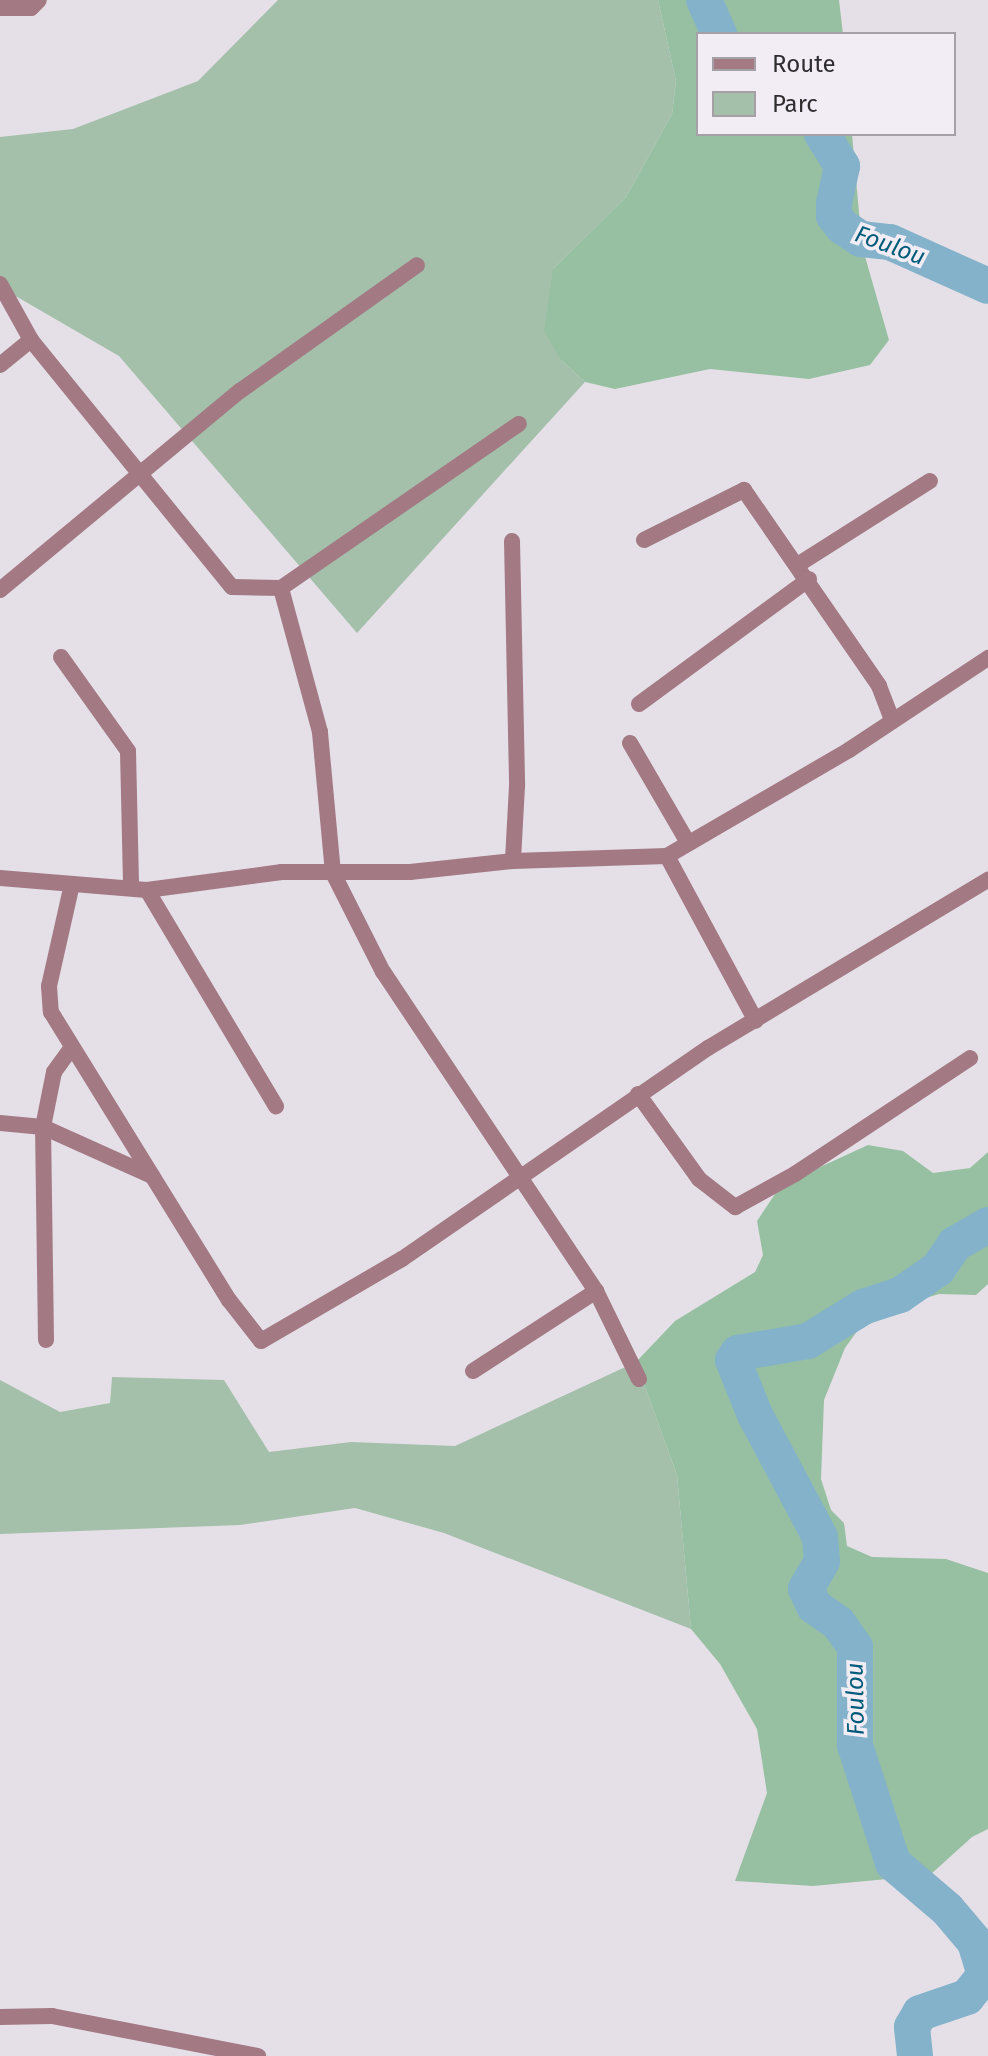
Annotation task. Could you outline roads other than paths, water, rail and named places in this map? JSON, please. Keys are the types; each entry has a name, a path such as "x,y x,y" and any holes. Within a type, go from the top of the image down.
{"street":[{"path":"0,8 31,8 39,0"},
{"path":"0,590 240,391 417,265"},
{"path":"0,284 31,340 144,473 232,587 281,588 519,424"},
{"path":"0,365 31,340"},
{"path":"799,564 930,481"},
{"path":"644,540 744,490 799,564 879,686 891,718"},
{"path":"512,541 517,786 513,861"},
{"path":"639,704 809,579"},
{"path":"281,588 320,732 333,873 383,972 596,1291 639,1379"},
{"path":"61,657 128,751 139,889 276,1106"},
{"path":"0,878 139,889 282,872 472,868 513,861 667,856 687,841 849,750 891,718 988,658"},
{"path":"630,743 687,841"},
{"path":"667,856 756,1021"},
{"path":"72,884 49,986 51,1012 71,1049 154,1176 229,1300 261,1341 402,1259 520,1173 638,1094 988,880"},
{"path":"46,1340 43,1127 54,1072 71,1049"},
{"path":"638,1094 699,1179 735,1207 795,1174 970,1058"},
{"path":"0,1123 43,1127 154,1176"},
{"path":"473,1371 596,1291"},
{"path":"0,2017 52,2016 258,2056"}],"waterway":[{"name":"Foulou","path":"704,0 718,32"},
{"name":"Foulou","path":"823,136 842,166 834,216 843,227 861,239 890,242 988,286"},
{"name":"Foulou","path":"915,2056 912,2027 920,2013 967,1997 985,1975 975,1942 947,1909 893,1863 855,1745 855,1647 838,1623 814,1606 806,1589 822,1561 820,1537 755,1415 733,1360 738,1353 808,1341 863,1307 900,1295 938,1269 955,1244 988,1225"}]}
